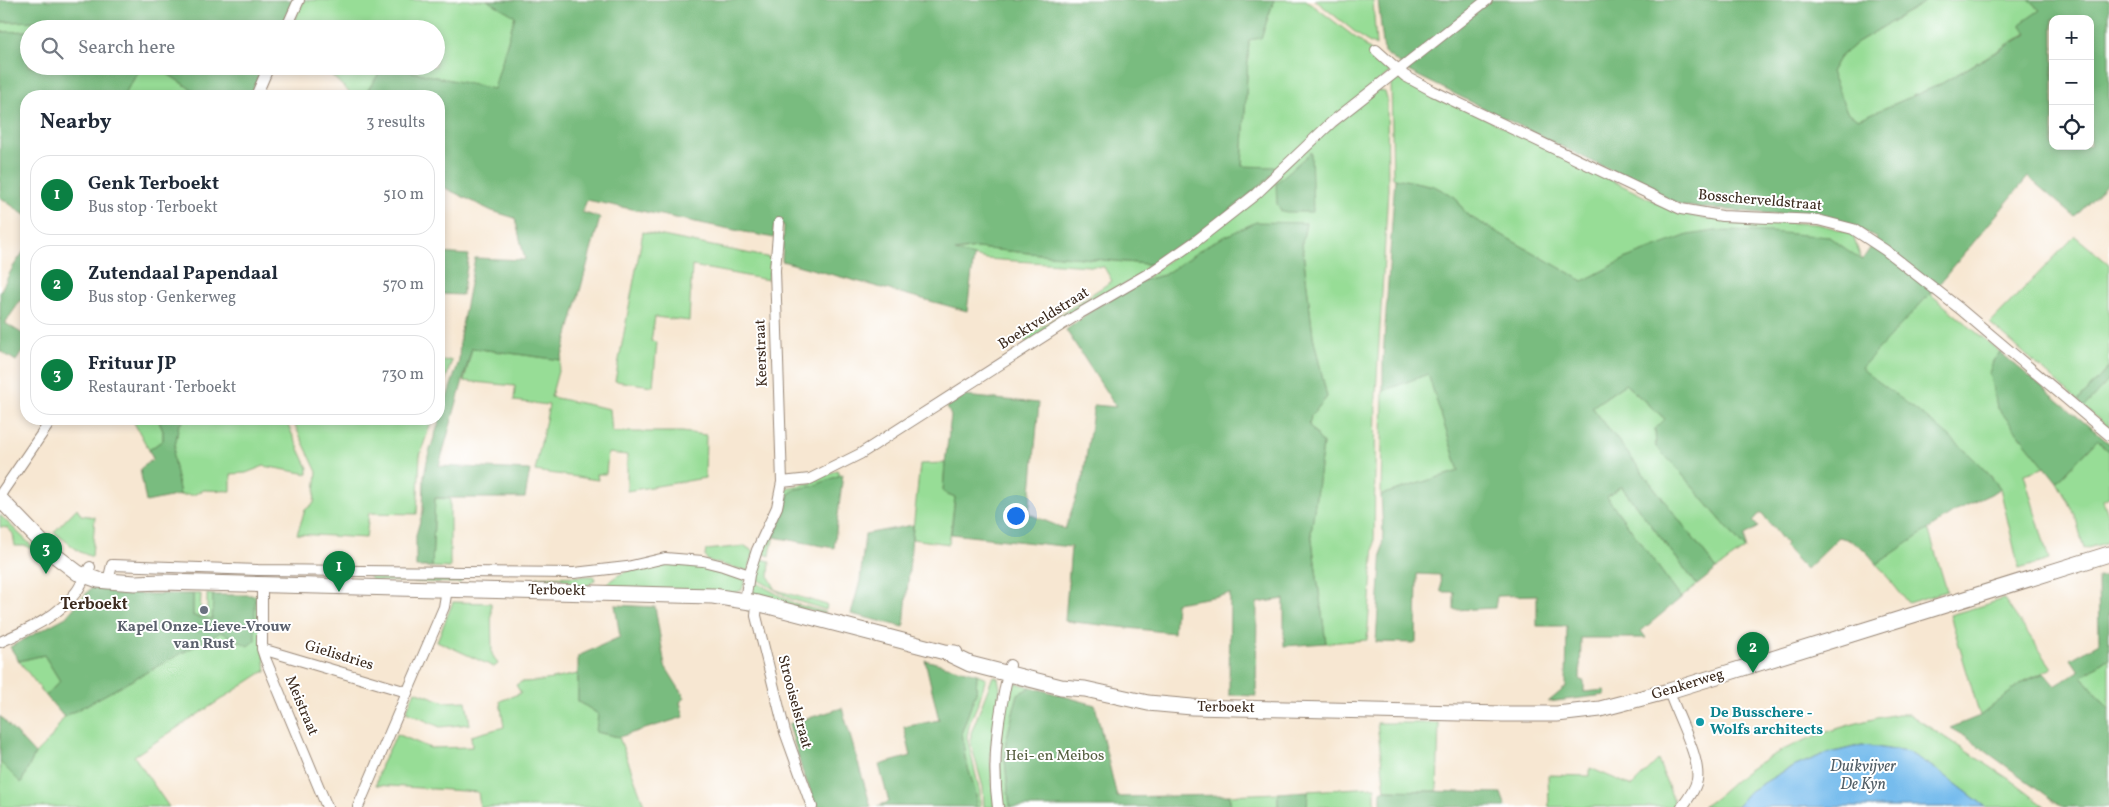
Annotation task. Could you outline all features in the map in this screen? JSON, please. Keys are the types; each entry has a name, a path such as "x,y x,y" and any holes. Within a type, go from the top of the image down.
{"main road":[{"name":"Terboekt","path":"0,499 62,563 134,584 163,582 685,594 751,602 945,652 970,664 1009,669 1061,686 1167,705 1370,711"},
{"name":"Genkerweg","path":"1370,711 1503,714 1578,713 1671,696 2109,554"}],"street":[{"path":"290,20 299,0"},
{"name":"Boektveldstraat","path":"782,482 810,480 860,454 1077,315 1153,271 1203,236 1256,194 1332,122 1487,0"},
{"name":"Bosscherveldstraat","path":"1376,50 1406,76 1432,91 1681,208 1722,216 1818,220 1853,230 1885,250 1958,308 2109,435"},
{"path":"259,90 265,75"},
{"name":"Keerstraat","path":"779,223 775,270 782,482"},
{"path":"0,495 48,425"},
{"path":"751,602 749,576 757,550 777,507 782,482"},
{"name":"Terboekt","path":"109,577 112,565 228,570 574,573 627,567 665,558 703,561 724,566 749,576"},
{"path":"0,642 51,616 63,607 77,591 87,571"},
{"name":"Meistraat","path":"262,584 262,650 327,807"},
{"path":"358,807 444,607 447,588"},
{"name":"Strooiselstraat","path":"751,602 785,732 812,807"},
{"name":"Gielisdries","path":"262,650 407,692"},
{"path":"998,807 995,752 998,719 1009,669"},
{"path":"1671,696 1695,760 1697,779 1692,793 1682,807"}],"green space":[{"path":"0,0 294,0 284,20 20,20 20,22 0,22"},
{"path":"304,0 487,0 515,15 494,90 427,75 445,75 445,20 294,20"},
{"path":"487,0 1274,0 1261,38 1249,40 1242,166 1275,167 1276,171 1244,199 1157,265 976,248 955,251 974,256 967,311 782,261 784,225 774,224 774,238 587,200 582,212 600,218 561,360 472,348 439,466 530,470 525,498 435,498 432,567 416,567 416,535 423,511 424,476 438,425 445,425 445,404 459,361 460,336 475,258 525,260 515,218 492,211 445,188 445,90 368,90 378,75 427,75 494,89 515,16"},
{"path":"1274,0 1306,0 1360,41 1392,70 1276,171 1242,167 1249,39 1261,38"},
{"path":"1315,0 1373,0 1376,46 1365,40"},
{"path":"1378,0 1928,0 1856,43 1839,58 1831,72 1847,112 1859,119 1939,85 2027,34 2020,24 2040,10 2029,0 2109,0 2109,182 2075,217 2028,177 1939,284 1861,368 1953,439 1986,471 2000,488 1957,510 1877,564 1861,547 1852,541 1839,537 1806,569 1784,546 1786,544 1761,512 1753,521 1758,527 1745,535 1745,549 1675,466 1656,447 1655,429 1665,419 1625,384 1592,407 1717,569 1697,585 1621,486 1607,497 1681,598 1641,631 1646,638 1581,638 1580,680 1584,681 1584,692 1605,690 1605,695 1548,702 1566,687 1567,626 1537,626 1537,595 1497,596 1495,608 1454,610 1454,592 1441,592 1440,575 1417,574 1416,643 1376,642 1383,532 1381,495 1459,471 1428,374 1383,391 1383,358 1395,178 1434,186 1455,197 1467,215 1583,281 1629,257 1688,235 1715,231 1770,232 1829,237 1862,260 1877,238 1841,220 1683,206 1410,72 1384,52"},
{"path":"1928,0 2029,0 2040,10 2020,24 2027,33 1939,85 1859,119 1847,112 1831,72 1839,58 1856,43"},
{"path":"0,22 20,22 20,31 0,32"},
{"path":"20,31 20,75 136,75 127,90 20,90 20,212 0,197 0,32"},
{"path":"136,75 169,75 193,90 127,90"},
{"path":"169,75 259,75 253,90 193,90"},
{"path":"331,75 378,75 368,90 347,90"},
{"path":"1398,75 1676,212 1703,218 1818,224 1852,233 1862,261 1829,237 1629,257 1583,281 1467,215 1455,197 1434,186 1393,178 1391,83 1393,78"},
{"path":"1378,90 1385,92 1387,99 1388,189 1376,394 1374,545 1367,640 1326,643 1311,533 1323,444 1309,425 1311,416 1327,397 1313,336 1302,243 1306,223 1211,243 1164,275 1144,280"},
{"path":"1311,152 1313,212 1282,212 1277,204 1276,183"},
{"path":"1256,222 1306,223 1302,243 1313,336 1327,397 1311,416 1309,425 1323,444 1311,533 1326,643 1284,646 1284,599 1257,603 1256,696 1229,695 1230,594 1176,603 1174,633 1065,621 1071,547 951,534 955,497 943,492 951,416 947,407 964,396 1039,403 1029,514 1065,529 1083,478 1094,405 1116,407 1066,330 1095,308 1144,280 1164,275 1211,243"},
{"path":"643,232 771,258 768,280 692,266 689,321 655,317 651,341 657,342 653,386 615,381"},
{"path":"2075,236 2109,264 2109,367 2078,401 1990,323"},
{"path":"976,248 1157,265 1027,343 1023,339 1112,281 1104,267 987,259 953,252"},
{"path":"445,253 469,255 462,295 445,294"},
{"path":"20,257 20,301 5,323 20,332 20,355 16,361 0,351 0,292"},
{"path":"1929,293 2000,352 1993,361 1997,407 2046,467 2024,474 2049,560 2019,569 2000,488 1990,475 1961,447 1860,368"},
{"path":"472,348 561,360 551,397 610,409 612,432 682,432 706,435 705,478 627,491 627,455 608,453 606,474 597,474 598,480 535,471 549,405 514,401 515,386 464,381"},
{"path":"2000,352 2109,443 2109,451 2097,440 2057,482 1997,407 1989,373 1993,361"},
{"path":"452,360 445,382 445,361"},
{"path":"2109,367 2109,380 2084,407 2078,401"},
{"path":"1428,373 1459,471 1381,495 1383,391"},
{"path":"2109,380 2109,428 2084,407"},
{"path":"1625,384 1665,419 1655,429 1656,447 1675,466 1745,549 1717,569 1592,407"},
{"path":"135,425 160,425 163,440 149,450"},
{"path":"160,425 179,425 173,457 180,495 146,502 140,469 153,459 149,450 163,440"},
{"path":"179,425 288,425 308,468 308,474 264,466 246,473 231,474 231,491 204,490 193,495 180,495 173,457"},
{"path":"295,425 430,425 420,455 417,514 369,513 366,538 297,534 305,510 314,503 317,472"},
{"path":"2097,440 2109,451 2109,497 2103,500 2109,517 2109,542 2084,549 2075,515 2057,482"},
{"path":"945,463 943,492 955,497 949,544 912,539 920,464"},
{"path":"837,470 840,475 814,486 796,489 789,494 775,532 770,556 761,553 775,523 786,488 809,483"},
{"path":"843,474 834,548 774,537 784,513 789,494 796,489 813,486"},
{"path":"1621,486 1697,585 1681,598 1607,497"},
{"path":"435,498 450,499 450,568 432,567"},
{"path":"77,508 81,515 95,517 92,557 80,552 54,532"},
{"path":"0,515 38,552 36,554 27,546 15,546 13,534 8,528 0,527"},
{"path":"913,525 904,627 851,614 860,581 865,534"},
{"path":"1928,528 1947,591 1908,603 1877,564"},
{"path":"745,546 754,552 748,571 708,561 705,556 706,550"},
{"path":"762,559 770,561 769,577 776,590 827,605 826,610 791,599 755,578 753,576 757,561"},
{"path":"691,562 741,576 745,580 742,590 732,594 606,587 608,583 619,575 646,564"},
{"path":"368,575 464,576 460,583 373,581"},
{"path":"594,576 595,580 588,586 542,585 537,577"},
{"path":"2098,577 2109,577 2109,658 2082,676 2109,709 2109,807 2063,807 1966,737 1950,728 1980,716 2023,682 2044,673 2055,686 2079,671 2071,659 2099,643"},
{"path":"752,580 795,604 825,612 823,614 756,597 751,590"},
{"path":"91,588 141,594 193,594 193,616 212,619 213,595 251,595 255,599 255,640 248,646 221,632 64,717 46,696 60,681 44,655 19,661 10,647 66,617"},
{"path":"193,594 201,594 200,614 202,616 207,615 207,594 213,595 213,619 193,616"},
{"path":"251,595 259,595 266,672 263,672 134,756 169,807 0,807 0,762 21,783 35,754 50,739 64,717 222,631 255,599"},
{"path":"2004,599 2052,668 2023,682 1980,716 1950,615"},
{"path":"453,602 491,603 492,654 498,664 494,667 437,641"},
{"path":"615,605 655,607 665,666 685,698 680,702 684,717 619,737 596,732 598,714 578,701 578,656 620,637"},
{"path":"44,655 60,681 46,696 19,661"},
{"path":"2109,658 2109,709 2082,676"},
{"path":"925,660 977,674 976,692 962,731 965,758 976,794 976,807 877,806 889,802 879,765 911,756 904,727 939,720"},
{"path":"578,674 578,701 598,714 596,732 619,737 645,807 480,807 478,792 376,785 381,765 397,734 430,748 472,747 471,736 504,727 500,701 521,693 516,685 521,682 541,681"},
{"path":"977,674 986,678 970,722 967,737 980,793 980,807 976,807 976,794 965,758 962,731 976,692"},
{"path":"993,676 998,678 1000,688 990,754 994,807 984,807 983,787 971,744 971,733"},
{"path":"1017,683 1031,687 1018,694 1006,741 1005,761 1010,807 1002,807 1000,761 1002,721 1010,690"},
{"name":"Hei- en Meibos","path":"1031,687 1095,705 1117,797 1229,795 1231,807 1010,807 1005,761 1006,741 1018,694"},
{"path":"415,691 445,702 466,701 470,724 440,727 406,712"},
{"path":"842,708 871,807 817,807 802,770 789,724"},
{"path":"1897,714 1909,714 2009,779 2046,807 1986,807 1939,771 1908,752 1862,745 1822,755 1786,770 1750,791 1736,807 1702,807 1747,771 1782,750 1839,728"},
{"path":"0,716 35,754 21,783 0,762"},
{"path":"1377,723 1439,723 1437,791 1385,790"},
{"path":"1658,760 1675,807 1549,807 1548,775 1590,776 1590,768 1632,786"},
{"path":"1375,787 1375,807 1307,807 1308,791"},
{"path":"1385,790 1501,793 1506,807 1381,807 1381,792"},
{"path":"1308,791 1307,807 1278,807 1278,793"},
{"path":"1278,793 1278,807 1231,807 1229,795"}],"water":[{"name":"Duikvijver De Kyn","path":"1862,745 1908,752 1939,771 1986,807 1736,807 1750,791 1786,770 1822,755"}],"place":[{"name":"Frituur JP","path":"46,574"},
{"name":"Genk Terboekt","path":"339,592"},
{"name":"Kapel Onze-Lieve-Vrouw van Rust","path":"204,610"},
{"name":"Zutendaal Papendaal","path":"1753,673"},
{"name":"De Busschere - Wolfs architects","path":"1700,722"}],"district":[{"name":"Terboekt","path":"94,605"}]}
